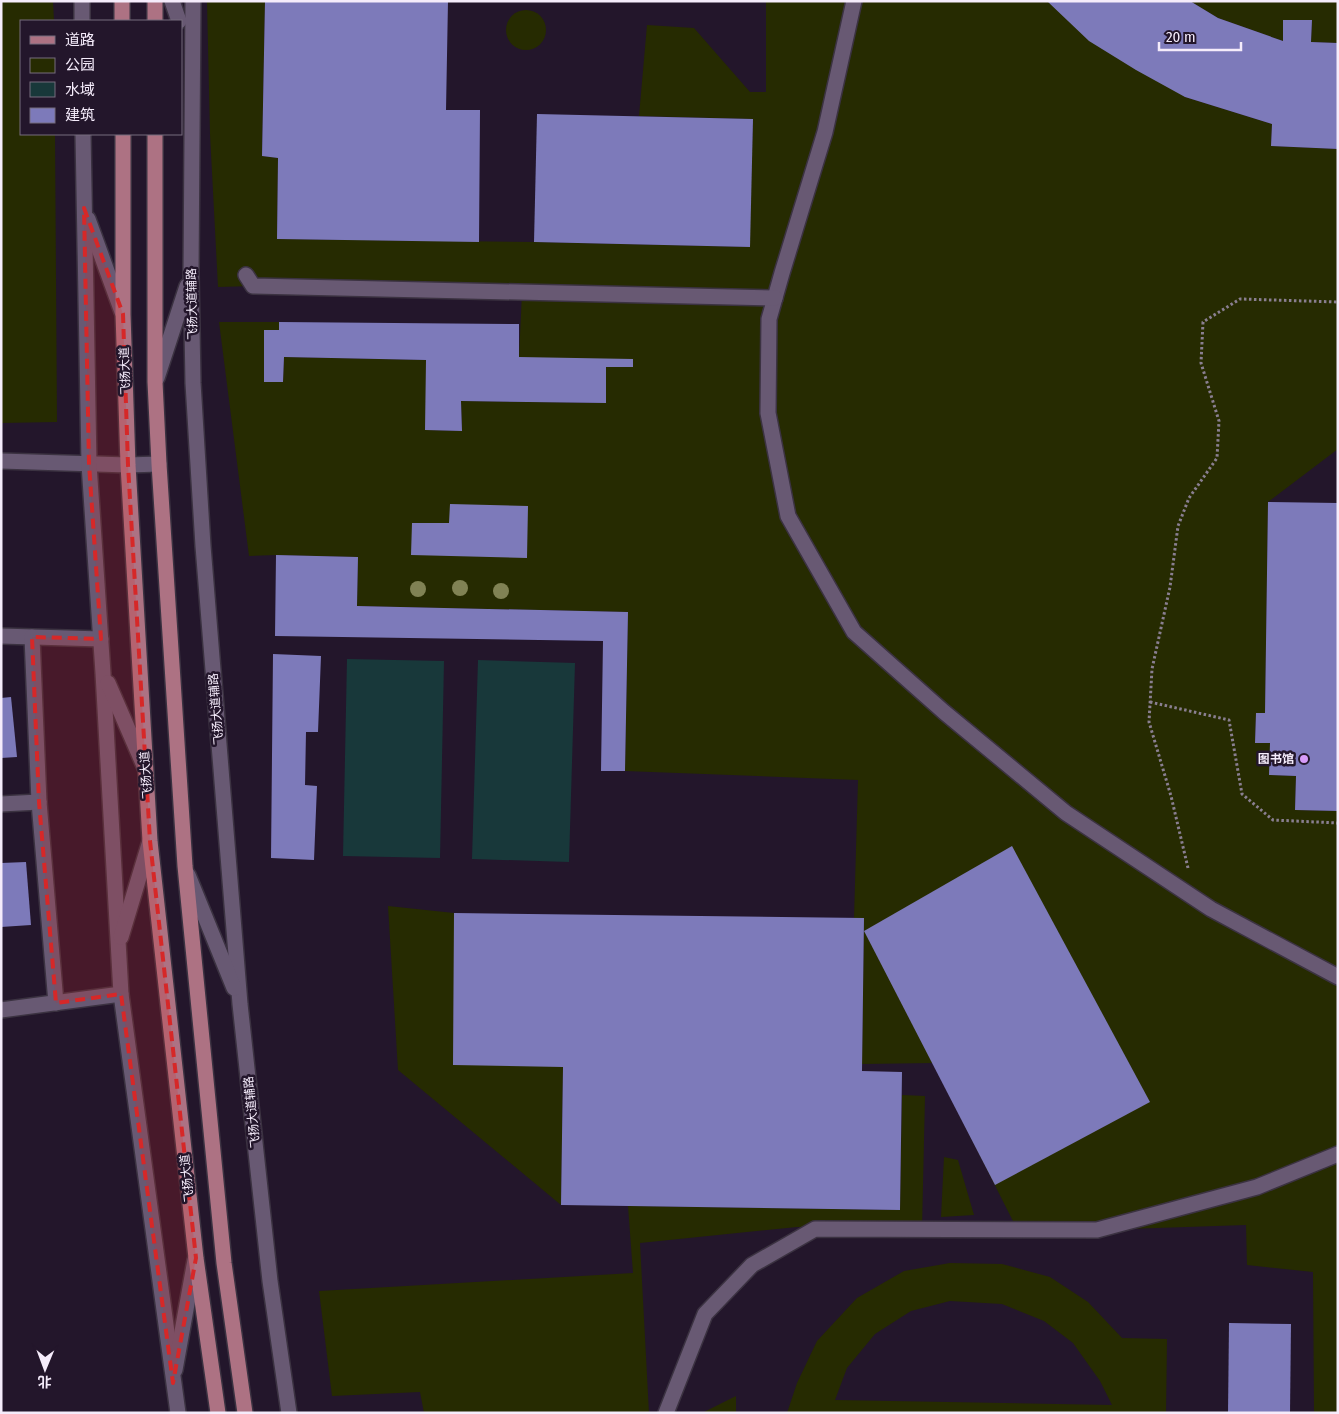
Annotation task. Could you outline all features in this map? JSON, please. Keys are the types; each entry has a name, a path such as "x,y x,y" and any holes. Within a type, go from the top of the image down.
{"main road":[{"path":"122,1 122,20"},
{"path":"155,1 155,20"},
{"name":"飞扬大道","path":"122,135 123,314 128,465 150,840 196,1258 218,1413"},
{"path":"155,135 155,382 185,866 224,1263 245,1413"}],"street":[{"path":"82,1 82,20"},
{"path":"172,1 179,20"},
{"name":"飞扬大道辅路","path":"193,1 191,274 193,383 203,546 240,1004 270,1281 289,1413"},
{"path":"854,1 826,132 769,319 768,413 788,516 854,632 944,712 1066,813 1211,909 1338,977"},
{"path":"182,31 193,60"},
{"path":"83,135 89,464 121,994 178,1413"},
{"path":"84,208 123,314"},
{"path":"155,382 191,274"},
{"path":"246,275 253,286 775,298"},
{"path":"1,462 159,464"},
{"path":"1,636 101,639"},
{"path":"32,637 38,802 56,1003"},
{"path":"103,673 145,769"},
{"path":"1,804 38,802"},
{"path":"118,948 150,840"},
{"path":"185,866 240,1004"},
{"path":"1,1010 121,994"},
{"path":"666,1413 705,1314 752,1265 815,1229 1097,1230 1257,1187 1338,1154"},
{"path":"173,1383 196,1258"}],"path":[{"path":"1195,898 1171,796 1149,722 1152,669 1170,587 1178,526 1189,498 1217,458 1219,421 1201,363 1203,322 1240,299 1338,302"},
{"path":"1150,702 1229,720 1242,794 1273,820 1338,823"}],"highlighted area":[{"path":"84,208 123,314 128,465 150,841 196,1258 173,1383 121,994 56,1003 39,802 32,637 101,639 89,464"}],"green space":[{"path":"1,1 53,1 54,20 20,20 20,135 55,135 57,422 1,423"},
{"path":"207,1 265,1 262,156 278,158 277,239 749,247 753,119 639,116 647,25 694,28 750,92 766,92 766,1 1047,1 1185,97 1272,124 1271,146 1338,149 1338,449 1268,502 1265,713 1256,713 1255,743 1270,743 1269,775 1296,776 1295,810 1338,811 1338,1413 1314,1413 1313,1272 1247,1265 1246,1225 1097,1230 1017,1229 933,1063 862,1064 864,918 854,918 858,780 625,771 628,612 357,606 358,557 249,556 219,322 279,322 279,330 264,330 264,382 283,382 284,357 426,360 426,430 462,431 461,401 605,403 606,367 633,367 519,357 522,293 253,286 218,287 210,134"},
{"path":"1190,1 1338,1 1338,43 1311,42 1312,20 1283,41 1218,18"},
{"path":"530,10 537,13 543,19 546,30 545,38 537,47 530,50 522,50 515,47 507,38 506,26 509,19 518,11"},
{"path":"388,906 454,913 563,1067 561,1205 398,1070"},
{"path":"902,1095 925,1096 922,1229 797,1227 640,1243 649,1413 424,1413 420,1392 332,1396 319,1291 633,1273 628,1206 900,1210"},
{"path":"944,1157 958,1160 974,1215 941,1217"},
{"path":"950,1263 1002,1264 1050,1277 1088,1302 1122,1338 1167,1339 1166,1413 787,1413 797,1383 817,1341 857,1298 904,1271","holes":["950,1301 1002,1304 1044,1321 1073,1343 1100,1381 1112,1405 835,1400 847,1368 875,1334 911,1311"]},
{"path":"736,1396 736,1413 702,1413"}],"water":[{"path":"347,659 444,661 440,858 343,856"},
{"path":"478,660 575,663 569,862 472,859"}],"building":[{"path":"265,1 448,1 446,110 480,110 479,242 277,239 278,158 262,156"},
{"path":"1047,1 1190,1 1218,18 1283,41 1283,20 1312,20 1311,42 1338,43 1338,149 1271,146 1272,124 1185,97 1089,41"},
{"path":"537,114 753,119 750,247 534,242"},
{"path":"279,322 519,324 519,357 633,359 633,367 606,367 606,403 461,401 462,431 425,430 426,360 284,357 283,382 264,382 264,330 279,330"},
{"path":"1268,502 1338,503 1338,811 1295,810 1296,776 1269,775 1270,743 1255,743 1256,713 1265,713"},
{"path":"450,504 528,506 527,558 411,555 412,523 449,523"},
{"path":"276,555 358,557 357,606 628,612 625,771 601,771 603,641 275,636"},
{"path":"273,654 321,656 318,732 306,732 305,785 317,786 314,860 271,858"},
{"path":"11,697 17,757 1,758 1,698"},
{"path":"1012,846 1150,1102 995,1185 864,931"},
{"path":"26,862 31,925 1,927 1,863"},
{"path":"454,913 864,918 862,1071 902,1072 900,1210 561,1205 563,1067 453,1065"},
{"path":"1229,1323 1291,1324 1290,1413 1228,1413"}],"place":[{"name":"图书馆","path":"1304,759"}]}
